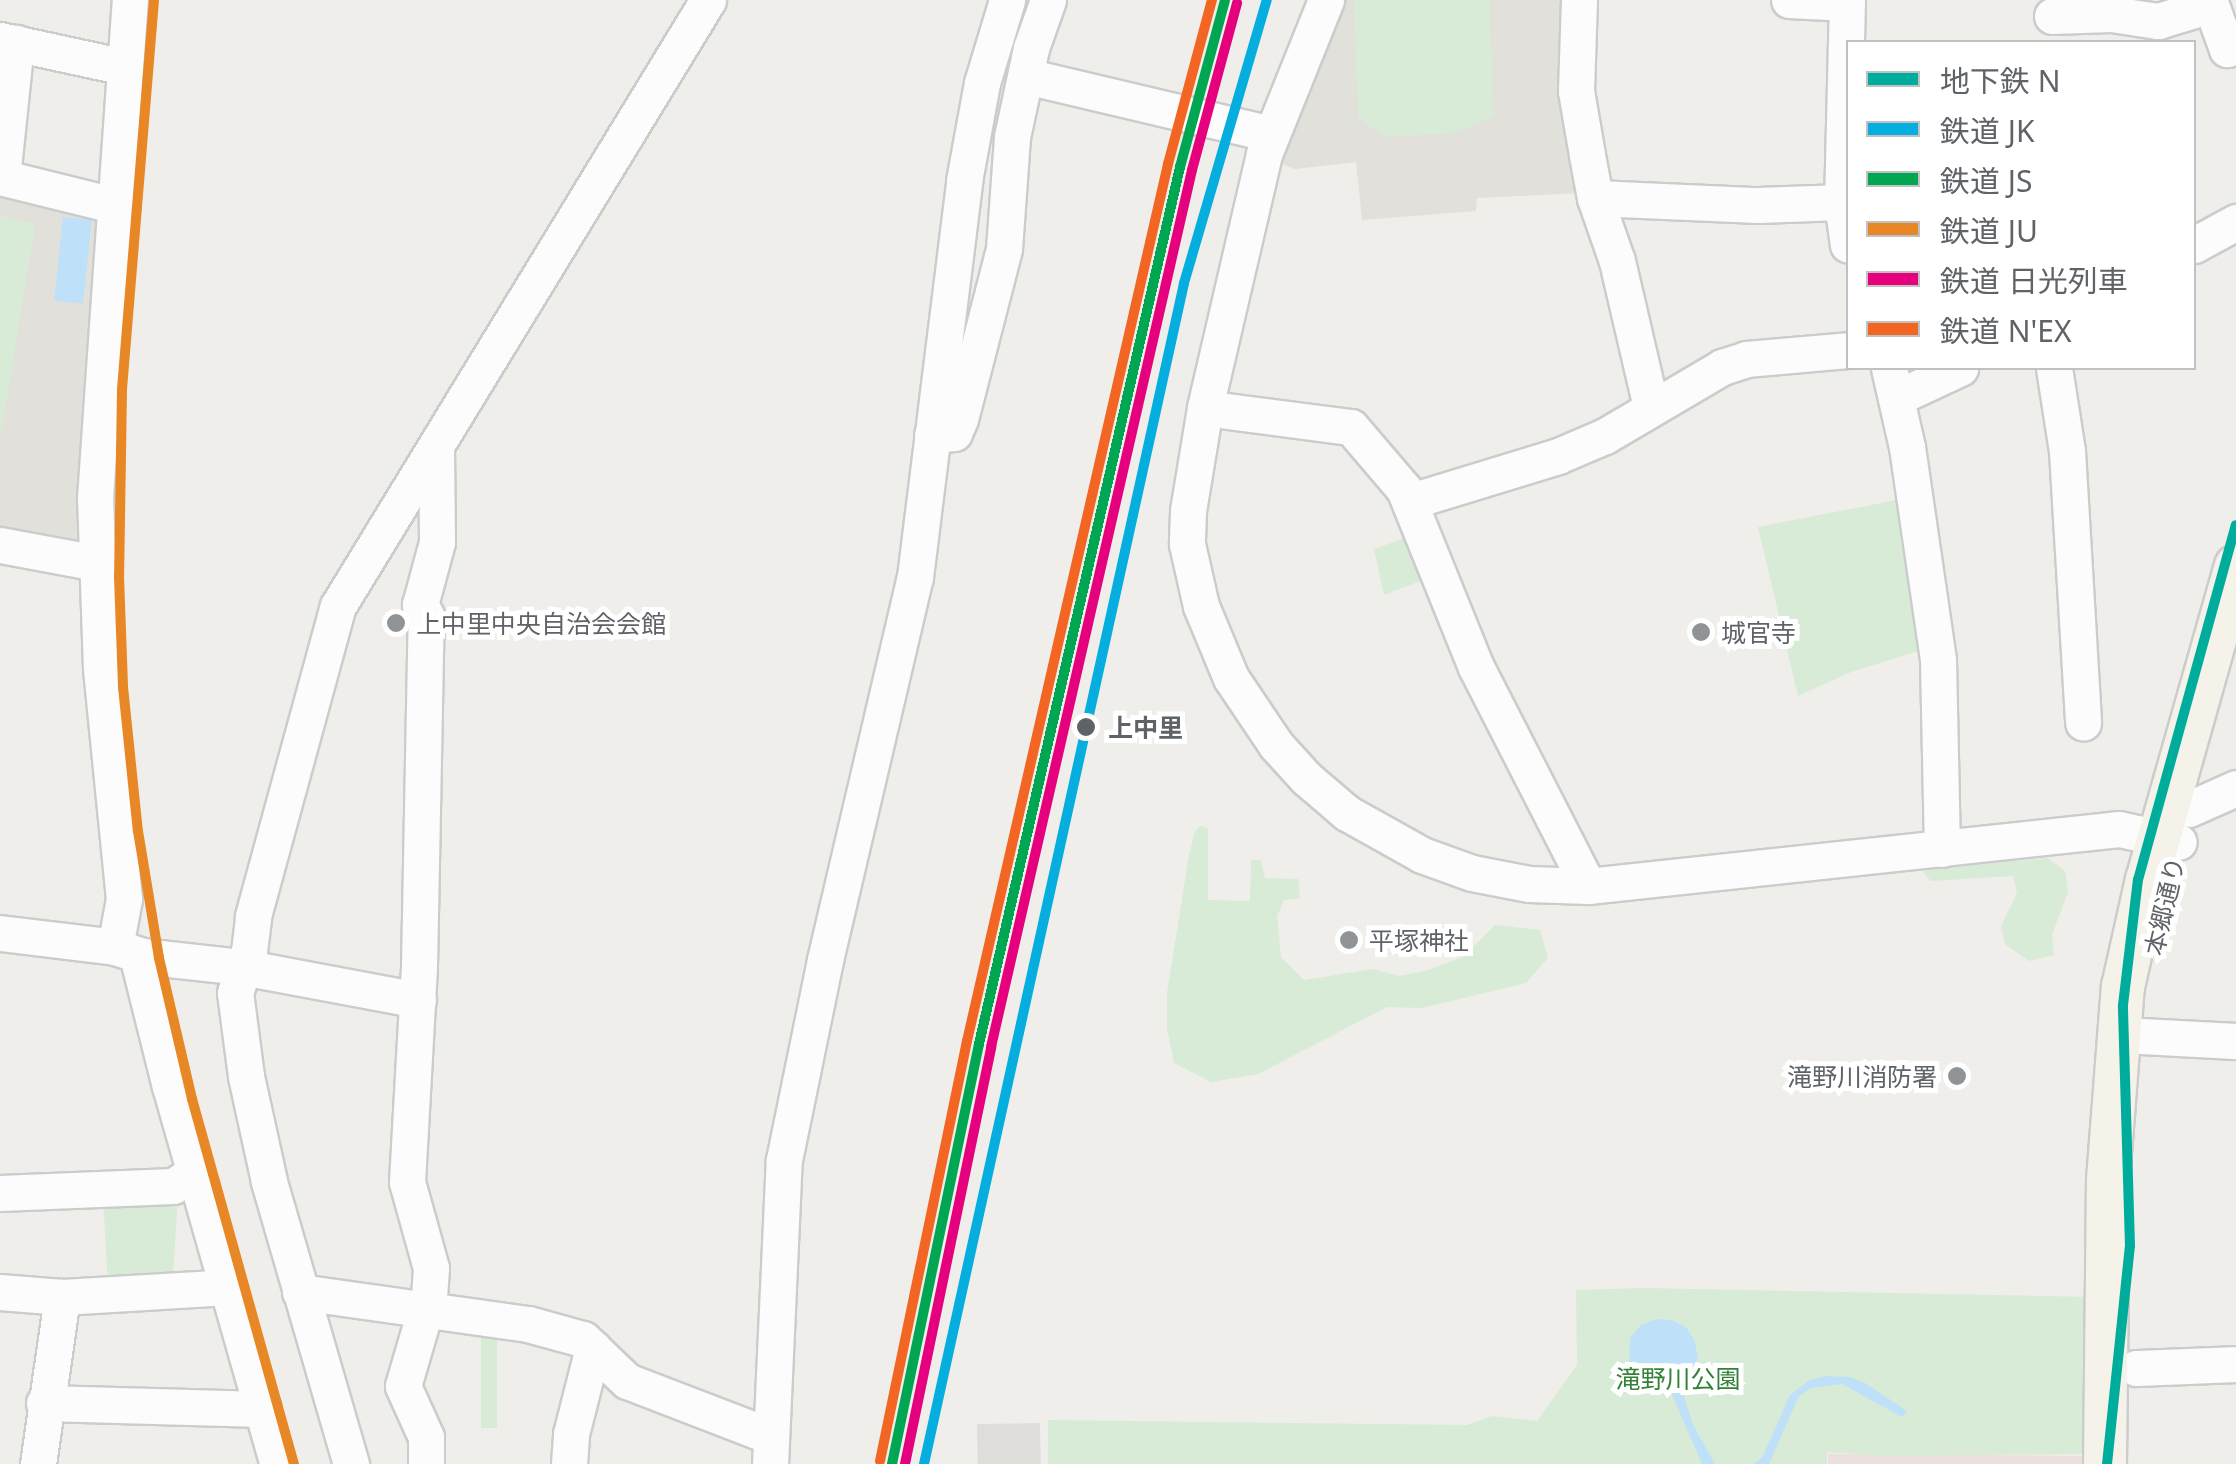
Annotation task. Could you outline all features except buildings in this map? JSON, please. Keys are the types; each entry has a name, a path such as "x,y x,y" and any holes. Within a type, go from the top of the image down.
{"main road":[{"name":"本郷通り","path":"2135,1464 2131,1199 2144,988 2175,830 2236,566"},
{"name":"本郷通り","path":"2105,1464 2108,1180 2123,988 2236,655"}],"street":[{"path":"130,0 112,205 95,498 108,758 126,951 195,1172 278,1464"},
{"path":"351,1464 300,1292 246,1076 235,993 338,606 708,0"},
{"path":"770,1448 784,1160 825,960 915,577 964,181 982,83 1007,0"},
{"path":"932,435 954,434 960,419 1004,248 1012,137 1048,0"},
{"path":"1326,0 1263,132 1190,482 1188,544 1208,624 1240,694 1276,745 1347,813 1391,840 1472,873 1529,884 1588,886 2119,829 2175,830 2236,788"},
{"path":"1579,0 1576,91 1595,198 1618,261 1652,407"},
{"path":"1789,0 1848,2 1847,40"},
{"path":"2052,20 2110,14 2158,21 2211,4 2227,49 2236,46"},
{"path":"112,205 1,177 8,42 125,67"},
{"path":"1846,69 1842,202 1846,231"},
{"path":"1026,76 1263,132"},
{"path":"1595,198 1758,205 1842,202"},
{"path":"2196,245 2236,222"},
{"path":"1410,501 1558,456 1605,436 1746,358 1846,350"},
{"path":"1942,848 1938,660 1892,383 1951,370"},
{"path":"2054,370 2066,451 2083,723"},
{"path":"1226,411 1351,428 1364,438 1410,501 1476,668 1588,886"},
{"path":"426,1464 426,1438 403,1386 431,1268 408,1182 418,1000 426,615 420,605 437,542 436,447"},
{"path":"2,551 97,563"},
{"path":"0,933 242,967 418,1000"},
{"path":"2140,1036 2236,1041"},
{"path":"0,1192 173,1186 195,1172"},
{"path":"0,1292 62,1297 228,1287"},
{"path":"300,1292 423,1306 528,1324 584,1339 627,1381 758,1431 770,1448"},
{"path":"38,1464 62,1297"},
{"path":"570,1464 578,1404 593,1348"},
{"path":"2136,1368 2236,1364"},
{"path":"578,1404 627,1381"},
{"path":"44,1403 262,1409"}],"shaded area":[{"path":"1345,0 1566,0 1581,193 1477,198 1476,211 1362,220 1356,162 1295,169 1282,164 1303,91"},
{"path":"0,187 103,210 84,548 0,528"},
{"path":"1040,1423 1041,1464 978,1464 977,1424"},
{"path":"1828,1454 2084,1456 2083,1464 1828,1464"}],"green space":[{"path":"1354,0 1490,0 1493,117 1451,134 1383,136 1358,117"},
{"path":"0,216 35,224 2,429 0,429"},
{"path":"1907,498 1931,647 1851,672 1798,696 1758,527"},
{"path":"1419,533 1436,575 1384,595 1374,549"},
{"path":"1200,826 1208,828 1208,900 1250,901 1251,860 1261,860 1265,878 1298,879 1300,898 1284,900 1277,916 1281,957 1304,980 1373,969 1399,976 1425,971 1463,957 1495,925 1540,930 1548,958 1526,983 1422,1008 1387,1007 1258,1074 1211,1082 1174,1063 1167,1028 1167,993 1189,855"},
{"path":"2048,858 2065,871 2068,892 2052,935 2054,955 2029,961 2005,944 2001,926 2017,893 2013,876 1931,881 1923,873 1927,869"},
{"path":"178,1194 173,1280 108,1285 103,1198"},
{"name":"滝野川公園","path":"1576,1290 2090,1297 2085,1454 1887,1456 1827,1452 1827,1464 1048,1464 1048,1420 1467,1425 1492,1416 1537,1421 1577,1365"},
{"path":"481,1330 497,1330 497,1428 481,1428"}],"water":[{"path":"63,217 92,220 83,304 54,301"},
{"path":"1656,1319 1672,1320 1687,1328 1695,1342 1698,1359 1681,1386 1693,1425 1715,1464 1702,1464 1670,1390 1654,1390 1629,1369 1630,1338 1641,1325"},
{"path":"1850,1377 1865,1383 1907,1411 1902,1417 1842,1384 1811,1388 1799,1396 1769,1464 1753,1464 1762,1458 1790,1395 1809,1380"}],"metro line":[{"name":"N","path":"2107,1464 2130,1246 2123,1005 2138,880 2236,525"}],"rail line":[{"name":"JU","path":"154,0 122,390 119,577 123,687 138,831 159,958 192,1099 294,1464"},
{"name":"N'EX","path":"880,1461 967,1041 1168,164 1212,0"},
{"name":"JS","path":"892,1464 979,1044 1180,167 1225,0"},
{"name":"JK","path":"924,1464 1184,283 1267,0"},
{"name":"日光列車","path":"905,1464 991,1047 1192,170 1237,3"}],"place":[{"name":"上中里中央自治会会館","path":"396,623"},
{"name":"城官寺","path":"1701,632"},
{"name":"上中里","path":"1086,727"},
{"name":"平塚神社","path":"1349,940"},
{"name":"滝野川消防署","path":"1957,1076"}]}
